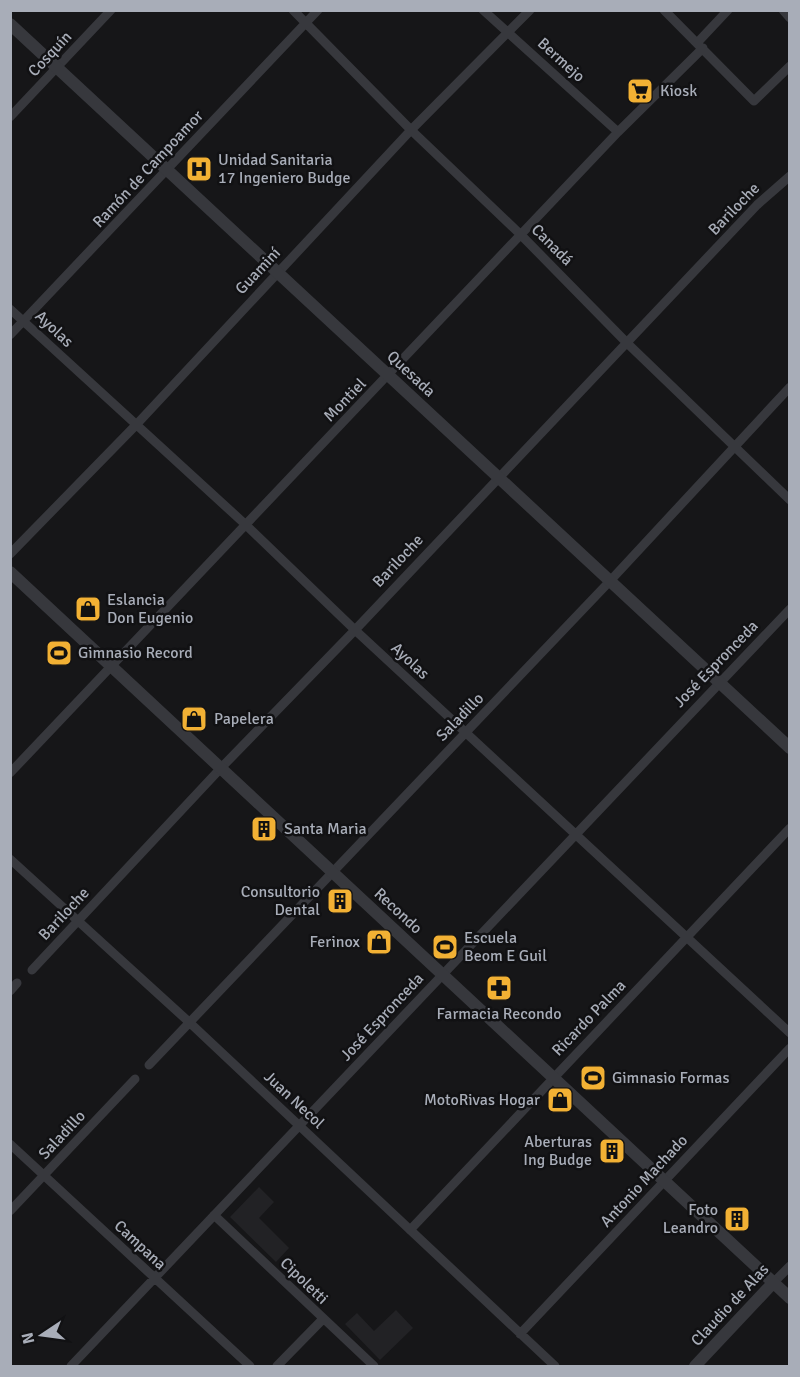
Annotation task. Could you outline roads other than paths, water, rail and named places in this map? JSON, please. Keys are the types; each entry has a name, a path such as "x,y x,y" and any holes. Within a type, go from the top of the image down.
{"street":[{"name":"Cosquín","path":"10,117 111,10"},
{"name":"Canadá","path":"293,10 411,130 521,235 789,500"},
{"name":"Ramón de Campoamor","path":"10,335 318,10"},
{"name":"Bermejo","path":"483,10 618,132"},
{"name":"Guaminí","path":"10,554 136,425 411,130 530,10"},
{"path":"664,10 754,101 789,66"},
{"name":"Montiel","path":"10,773 700,46 728,10"},
{"path":"783,10 789,18"},
{"name":"Quesada","path":"10,24 789,748"},
{"name":"Bariloche","path":"32,970 220,769 355,630 763,199 789,176"},
{"name":"Ayolas","path":"10,309 246,525 465,733 789,1033"},
{"name":"Saladillo","path":"148,1065 610,581 789,387"},
{"name":"Recondo","path":"10,572 789,1298"},
{"name":"José Espronceda","path":"71,1366 789,609"},
{"name":"Ricardo Palma","path":"410,1230 789,828"},
{"name":"Juan Necol","path":"10,859 189,1022 555,1366"},
{"name":"Antonio Machado","path":"520,1334 789,1048"},
{"name":"Saladillo","path":"10,1211 135,1079"},
{"name":"Campana","path":"10,1144 249,1366"},
{"name":"Cipoletti","path":"214,1215 322,1320 374,1366"},
{"name":"Claudio de Alas","path":"695,1366 789,1266"},
{"path":"277,1366 322,1320"}],"place":[{"name":"Kiosk","path":"640,91"},
{"name":"Unidad Sanitaria 17 Ingeniero Budge","path":"199,169"},
{"name":"Eslancia Don Eugenio","path":"88,609"},
{"name":"Gimnasio Record","path":"59,653"},
{"name":"Papelera","path":"194,719"},
{"name":"Santa Maria","path":"264,829"},
{"name":"Consultorio Dental","path":"340,901"},
{"name":"Ferinox","path":"379,942"},
{"name":"Escuela Beom E Guil","path":"445,947"},
{"name":"Farmacia Recondo","path":"499,988"},
{"name":"Gimnasio Formas","path":"593,1078"},
{"name":"MotoRivas Hogar","path":"560,1100"},
{"name":"Aberturas Ing Budge","path":"612,1151"},
{"name":"Foto Leandro","path":"737,1219"}]}
